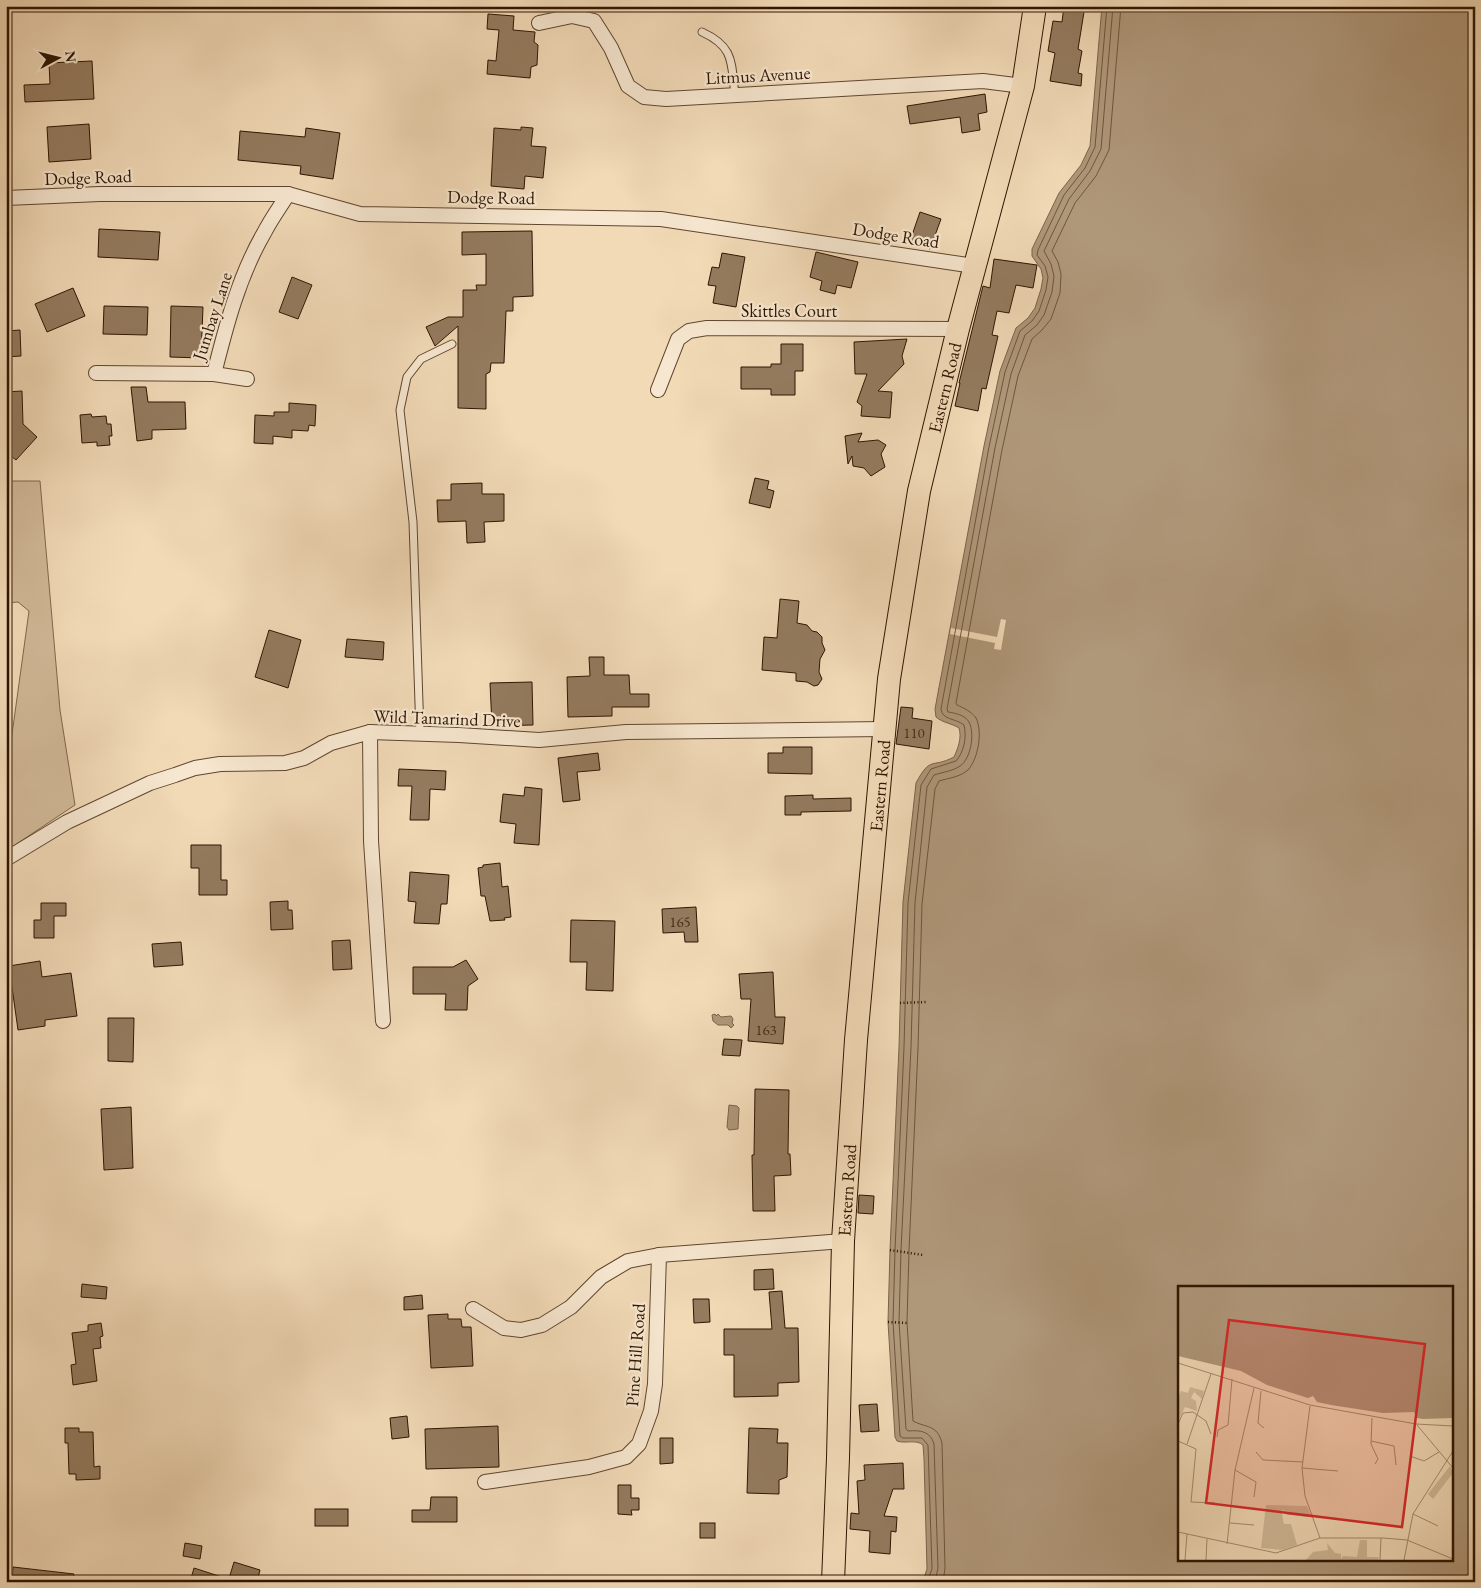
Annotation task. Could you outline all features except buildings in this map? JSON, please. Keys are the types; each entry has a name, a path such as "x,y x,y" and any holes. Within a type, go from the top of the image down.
{"highway":[{"name":"Eastern Road","path":"833,1582 843,1241 856,1040 889,679 919,491 958,328 1023,86 1035,6"}],"street":[{"name":"Litmus Avenue","path":"539,23 572,16 594,21 612,48 628,86 644,97 666,99 983,81 1023,86"},
{"name":"Dodge Road","path":"6,198 100,194 288,194 360,214 661,219 974,266"},
{"name":"Jumbay Lane","path":"96,373 214,374 225,330 240,284 263,233 288,194"},
{"name":"Skittles Court","path":"658,390 678,338 689,331 707,328 958,328"},
{"path":"214,374 247,379"},
{"name":"Wild Tamarind Drive","path":"6,859 67,822 150,783 175,774 195,768 220,764 285,763 304,758 331,743 370,732 539,740 626,732 884,729"},
{"path":"370,732 371,841 383,1021"},
{"path":"473,1309 504,1328 521,1330 542,1325 572,1307 601,1276 628,1261 659,1255 843,1241"},
{"name":"Pine Hill Road","path":"485,1482 589,1467 626,1457 639,1444 652,1411 655,1384 659,1255"}],"lane":[{"path":"702,32 715,38 725,46 730,60 734,95"},
{"path":"420,735 413,522 400,410 407,377 421,359 452,344"}],"path":[{"path":"900,1003 926,1002"},
{"path":"890,1250 923,1255"},
{"path":"888,1322 908,1323"}],"shaded area":[{"path":"6,481 40,481 60,710 75,805 6,851 6,778 29,611 18,602 6,603"}],"water":[{"path":"1102,6 1475,6 1475,1582 906,1582 924,1578 927,1569 924,1458 923,1445 917,1442 897,1441 895,1437 888,1322 903,902 916,783 929,766 954,757 959,743 959,728 941,721 936,717 935,709 984,446 1000,371 1016,328 1028,318 1035,308 1041,289 1043,278 1041,269 1032,256 1032,249 1059,193 1081,165 1090,146"},
{"path":"715,1014 721,1017 731,1016 734,1025 731,1028 728,1025 718,1025 713,1021 712,1015"},
{"path":"729,1105 739,1108 738,1129 729,1130 727,1127"}],"pier":[{"path":"1001,619 1006,620 1001,650 994,649 995,643 950,634 951,628 997,637"}]}
